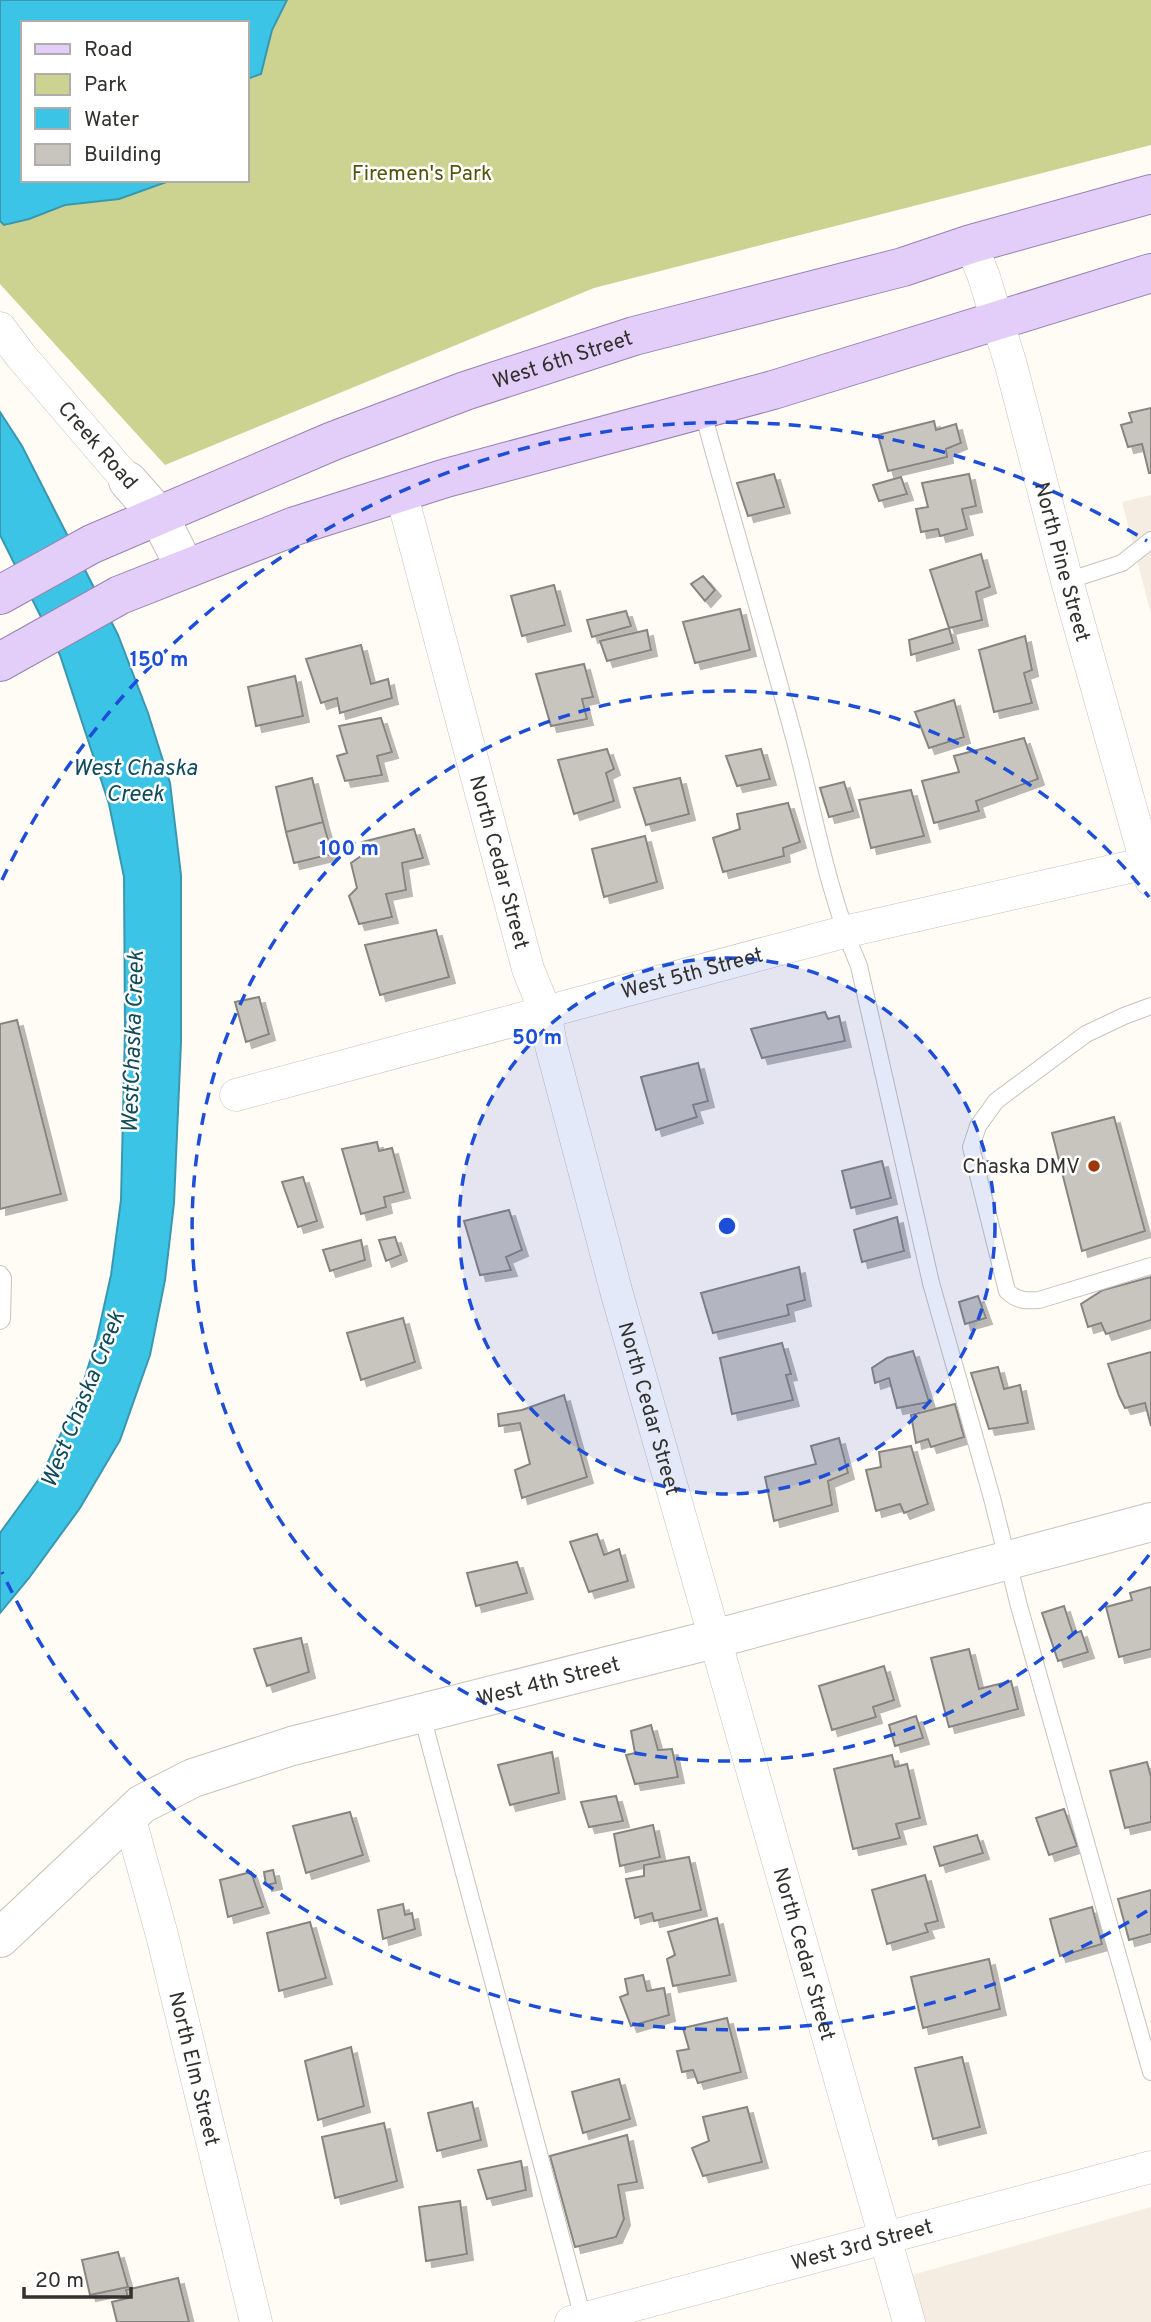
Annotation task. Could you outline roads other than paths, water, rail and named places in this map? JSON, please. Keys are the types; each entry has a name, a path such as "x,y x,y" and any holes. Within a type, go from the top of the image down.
{"main road":[{"name":"West 6th Street","path":"0,595 92,544 333,441 465,391 634,336 904,267 971,244 1151,194"},
{"path":"10,655 120,595 295,526 401,492 773,390 1151,273"}],"street":[{"name":"North Pine Street","path":"971,244 1011,365 1067,581 1149,868"},
{"name":"Creek Road","path":"0,328 159,516 185,568"},
{"name":"North Cedar Street","path":"401,492 528,969 545,1011 551,1045 609,1266 909,2322"},
{"name":"West 5th Street","path":"236,1095 844,932 1149,868"},
{"name":"West 4th Street","path":"0,1938 142,1804 193,1778 292,1746 714,1639 1151,1522"},
{"name":"North Elm Street","path":"129,1816 162,1935 256,2322"},
{"name":"West 3rd Street","path":"579,2321 1151,2167"}],"lane":[{"path":"702,409 795,743 844,932 859,966 931,1283 1151,2072"},
{"path":"1067,581 1122,563 1151,540"},
{"path":"1151,1006 1086,1034 996,1101 978,1126 971,1147 1007,1291 1014,1298 1039,1300 1151,1266"},
{"path":"0,1274 3,1278 0,1321"},
{"path":"421,1712 579,2321"}],"water":[{"path":"0,0 287,0 272,30 261,74 248,79 248,21 21,21 21,182 166,182 119,199 65,205 4,225 0,221"},
{"name":"West Chaska Creek","path":"0,412 22,446 118,635 148,713 170,783 181,875 181,1042 174,1203 165,1280 150,1355 120,1440 80,1508 0,1613 0,1533 42,1475 81,1390 97,1338 111,1275 121,1200 125,1030 124,877 109,804 60,655 0,535"}],"place":[{"name":"Chaska DMV","path":"1094,1166"}],"park label":[{"name":"Firemen's Park","path":"422,173"}],"water label":[{"name":"WestChaska Creek","path":"132,1042"}]}
